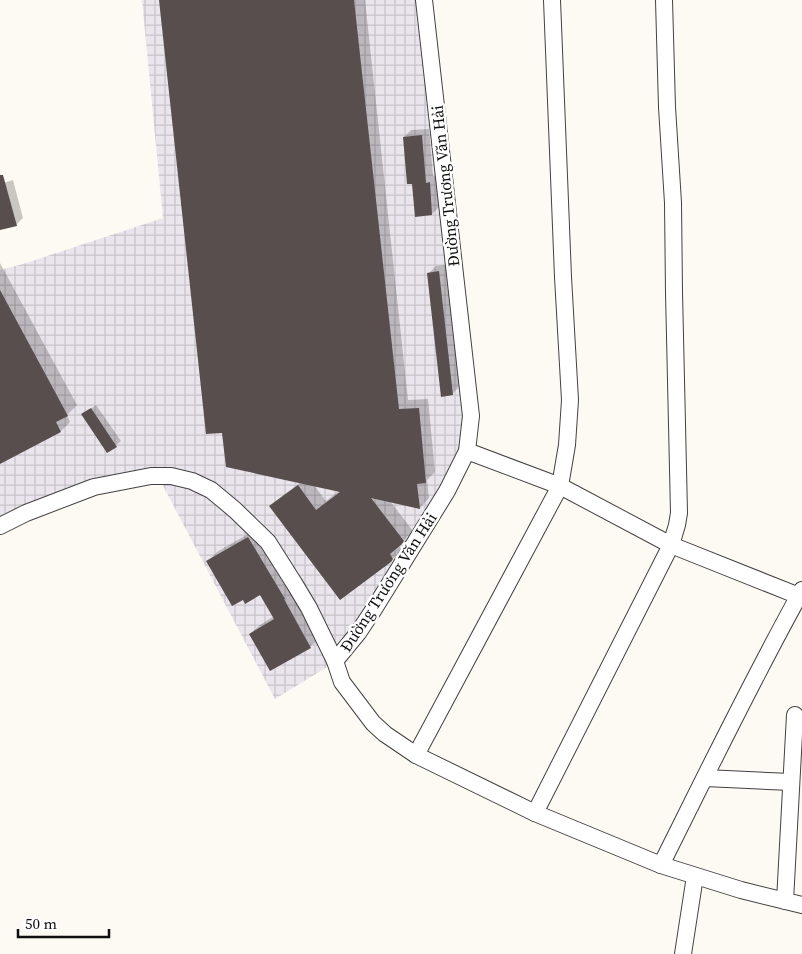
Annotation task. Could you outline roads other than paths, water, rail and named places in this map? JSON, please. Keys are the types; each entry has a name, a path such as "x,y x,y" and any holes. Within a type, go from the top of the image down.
{"street":[{"name":"Đường Trương Văn Hải","path":"424,0 471,416 468,451 447,491 374,609 358,633 335,661 342,682 373,723 385,734 416,755 535,813 661,865 740,890 802,905"},
{"path":"416,755 560,486 568,445 570,400 552,0"},
{"path":"535,813 671,545 677,525 679,501 673,203 667,107 664,0"},
{"path":"468,451 560,486 671,545 800,593 661,865"},
{"path":"0,526 26,513 94,487 151,476 171,476 192,481 211,490 268,542 309,608 335,661"},
{"path":"785,901 795,715"},
{"path":"705,778 791,782"},
{"path":"683,954 695,876"}]}
